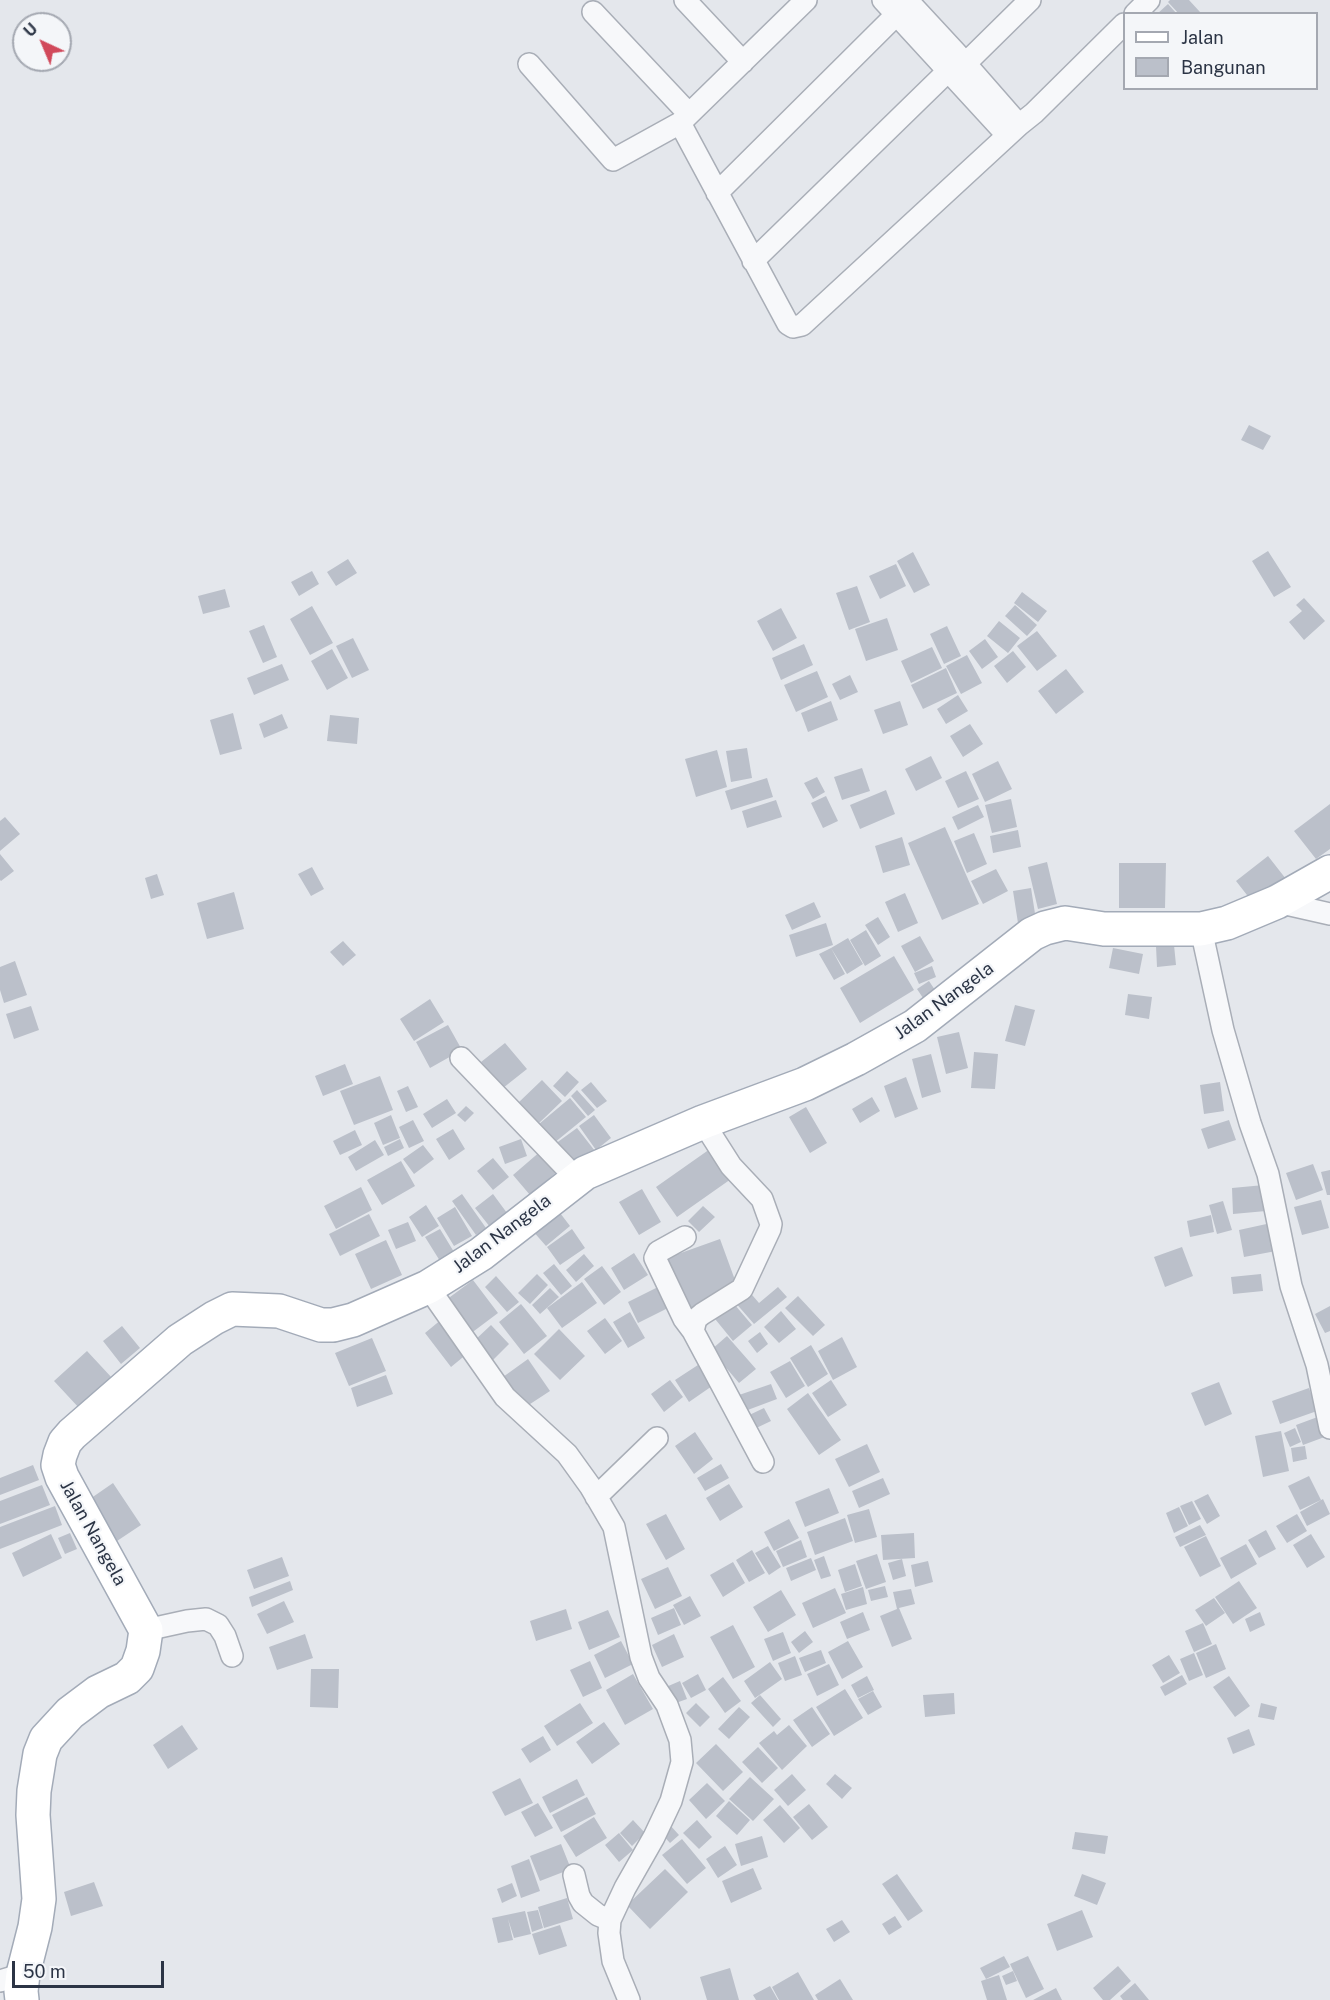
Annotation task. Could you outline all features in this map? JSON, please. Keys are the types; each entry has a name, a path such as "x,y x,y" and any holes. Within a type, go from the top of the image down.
{"main road":[{"name":"Jalan Nangela","path":"146,1630 59,1471 60,1455 65,1442 72,1434 180,1340 227,1311 238,1309 279,1311 321,1325 333,1325 353,1320 428,1287 482,1254 576,1178 606,1162 805,1084 856,1059 915,1026 1032,934 1045,928 1065,922 1104,929 1202,929 1227,922 1277,902 1330,872"},
{"path":"15,1985 35,1928 39,1899 33,1815 40,1754 46,1739 70,1713 98,1692 127,1678 137,1668 143,1652 146,1630"}],"street":[{"path":"685,0 743,62"},
{"path":"753,261 1030,0"},
{"path":"1137,12 1149,0"},
{"path":"529,64 613,160 685,119 743,62 796,3"},
{"path":"717,193 895,5 957,67 1013,130"},
{"path":"593,12 685,119 717,193 788,324 793,327 802,325 1123,26"},
{"path":"1277,902 1330,914"},
{"path":"1202,929 1223,1030 1250,1123 1268,1174 1291,1286 1317,1365 1330,1428"},
{"path":"461,1058 576,1178"},
{"path":"693,1331 696,1319 742,1289 771,1224 762,1199 726,1160 704,1122"},
{"path":"685,1237 658,1252 655,1258 684,1319 693,1331 763,1462"},
{"path":"428,1287 505,1397 567,1454 614,1527 641,1657 649,1678 667,1705 680,1740 682,1762 671,1801 610,1920 609,1933 613,1961 628,2000"},
{"path":"596,1497 657,1438"},
{"path":"146,1630 196,1619 206,1619 218,1625 225,1636 232,1656"},
{"path":"574,1875 583,1904 598,1915 610,1920"}],"building":[{"path":"1170,0 1189,0 1200,12 1177,12 1168,2"},
{"path":"1168,4 1175,12 1159,12"},
{"path":"1249,425 1271,436 1263,450 1241,440"},
{"path":"1268,551 1291,587 1274,597 1252,561"},
{"path":"913,552 930,585 914,593 897,561"},
{"path":"348,559 357,573 336,586 327,572"},
{"path":"896,564 906,586 880,599 869,576"},
{"path":"312,571 319,584 299,596 291,582"},
{"path":"857,586 870,622 849,630 836,593"},
{"path":"225,589 230,607 203,614 198,596"},
{"path":"1022,592 1047,611 1038,622 1014,603"},
{"path":"1304,598 1325,621 1304,640 1289,622 1302,611 1296,605"},
{"path":"1015,605 1037,625 1027,636 1005,616"},
{"path":"312,606 333,643 310,655 290,619"},
{"path":"781,608 797,638 773,651 757,621"},
{"path":"887,618 898,650 866,661 855,629"},
{"path":"999,621 1020,638 1008,653 987,636"},
{"path":"264,625 277,657 263,663 249,631"},
{"path":"947,626 961,656 944,664 930,634"},
{"path":"1037,631 1057,656 1037,671 1017,646"},
{"path":"353,638 369,670 352,678 336,646"},
{"path":"985,639 998,657 982,669 969,651"},
{"path":"804,644 813,665 781,680 772,658"},
{"path":"932,647 942,668 911,683 901,661"},
{"path":"332,649 348,678 327,690 311,661"},
{"path":"1013,651 1026,667 1007,683 994,666"},
{"path":"967,655 982,683 961,694 946,666"},
{"path":"282,664 289,680 254,695 247,678"},
{"path":"946,668 957,693 923,709 911,685"},
{"path":"1066,669 1084,692 1056,714 1038,691"},
{"path":"817,671 828,697 796,712 784,685"},
{"path":"850,675 858,692 840,700 832,684"},
{"path":"958,695 968,711 946,724 937,709"},
{"path":"831,701 838,720 808,732 801,713"},
{"path":"900,701 908,725 883,734 874,710"},
{"path":"233,713 242,749 220,755 210,720"},
{"path":"282,714 288,728 264,738 259,724"},
{"path":"330,715 359,718 357,744 327,741"},
{"path":"970,724 983,744 963,757 950,736"},
{"path":"747,748 752,778 731,782 726,751"},
{"path":"717,750 727,787 696,797 685,759"},
{"path":"931,756 942,778 916,791 905,769"},
{"path":"998,761 1012,789 985,802 972,774"},
{"path":"862,768 870,791 842,800 834,777"},
{"path":"966,771 979,799 958,808 945,781"},
{"path":"817,777 825,792 813,799 804,783"},
{"path":"767,778 773,797 731,810 725,791"},
{"path":"886,790 895,814 860,829 850,805"},
{"path":"826,796 838,821 823,828 811,803"},
{"path":"1011,799 1017,827 992,833 985,805"},
{"path":"776,800 782,817 747,828 742,811"},
{"path":"1330,804 1330,849 1316,859 1294,831"},
{"path":"978,805 984,817 958,830 952,817"},
{"path":"5,817 20,834 0,851 0,821"},
{"path":"945,827 979,904 942,920 908,843"},
{"path":"1018,830 1021,847 993,853 990,836"},
{"path":"974,833 987,864 967,873 954,841"},
{"path":"902,837 910,865 883,873 875,846"},
{"path":"0,854 14,871 1,881 0,880"},
{"path":"1268,856 1286,879 1254,904 1236,881"},
{"path":"1047,862 1057,904 1038,909 1028,867"},
{"path":"1119,863 1166,863 1165,908 1119,908"},
{"path":"312,867 324,889 311,896 298,874"},
{"path":"996,869 1008,891 983,904 971,881"},
{"path":"157,874 164,895 151,899 145,878"},
{"path":"1031,888 1036,920 1018,923 1013,891"},
{"path":"234,892 244,929 207,939 197,903"},
{"path":"905,893 918,923 898,932 885,902"},
{"path":"814,902 821,917 792,930 785,915"},
{"path":"878,917 890,937 878,945 865,925"},
{"path":"826,923 833,945 796,957 789,935"},
{"path":"866,930 881,956 865,966 850,940"},
{"path":"920,936 934,961 915,972 901,946"},
{"path":"848,938 863,964 847,974 831,948"},
{"path":"343,941 356,955 343,966 330,952"},
{"path":"1174,945 1176,965 1157,967 1156,946"},
{"path":"831,948 845,974 834,980 819,954"},
{"path":"1113,948 1143,954 1139,974 1109,968"},
{"path":"894,956 914,990 860,1023 840,988"},
{"path":"15,961 27,995 4,1003 0,990 0,967"},
{"path":"932,966 936,977 919,984 914,973"},
{"path":"929,981 935,990 923,998 917,989"},
{"path":"1128,994 1152,997 1149,1019 1125,1015"},
{"path":"430,999 444,1022 414,1041 400,1019"},
{"path":"1015,1005 1035,1010 1025,1046 1005,1041"},
{"path":"31,1006 39,1030 14,1039 6,1014"},
{"path":"448,1025 462,1050 430,1068 416,1042"},
{"path":"959,1032 968,1068 946,1074 937,1037"},
{"path":"505,1043 527,1069 503,1088 481,1062"},
{"path":"974,1052 998,1054 995,1089 971,1088"},
{"path":"931,1054 941,1092 922,1098 912,1059"},
{"path":"345,1064 353,1084 323,1096 315,1076"},
{"path":"567,1071 579,1082 565,1097 553,1086"},
{"path":"380,1076 393,1110 354,1125 340,1091"},
{"path":"906,1077 918,1109 895,1118 884,1086"},
{"path":"542,1080 562,1101 538,1124 518,1103"},
{"path":"591,1082 607,1101 597,1108 581,1090"},
{"path":"1220,1082 1224,1111 1204,1114 1200,1085"},
{"path":"408,1086 418,1107 406,1112 397,1091"},
{"path":"577,1090 595,1110 588,1116 571,1096"},
{"path":"872,1097 880,1111 860,1123 852,1109"},
{"path":"570,1098 586,1117 554,1143 539,1124"},
{"path":"447,1099 456,1113 432,1128 423,1114"},
{"path":"466,1106 474,1113 465,1122 457,1115"},
{"path":"806,1107 827,1143 810,1153 789,1117"},
{"path":"391,1115 400,1138 383,1145 374,1123"},
{"path":"594,1115 611,1138 596,1150 579,1126"},
{"path":"413,1120 424,1141 409,1148 399,1127"},
{"path":"1229,1120 1236,1140 1208,1149 1201,1129"},
{"path":"577,1128 595,1151 573,1168 555,1144"},
{"path":"453,1129 465,1149 449,1160 436,1139"},
{"path":"355,1130 362,1145 340,1155 333,1141"},
{"path":"400,1139 404,1148 388,1156 384,1147"},
{"path":"521,1139 527,1156 505,1164 499,1147"},
{"path":"375,1140 384,1155 356,1171 348,1157"},
{"path":"423,1145 434,1159 414,1174 403,1159"},
{"path":"710,1149 731,1179 677,1217 656,1187"},
{"path":"542,1150 559,1170 530,1195 513,1175"},
{"path":"493,1158 509,1177 493,1190 477,1171"},
{"path":"401,1161 415,1186 382,1205 367,1180"},
{"path":"1313,1164 1323,1190 1296,1200 1286,1173"},
{"path":"1330,1170 1330,1195 1327,1195 1321,1172"},
{"path":"1264,1185 1266,1211 1233,1214 1232,1188"},
{"path":"361,1187 372,1210 336,1229 324,1206"},
{"path":"642,1189 661,1222 639,1235 619,1202"},
{"path":"462,1194 486,1228 476,1235 452,1201"},
{"path":"493,1194 507,1213 490,1227 475,1208"},
{"path":"1321,1200 1329,1228 1302,1235 1294,1207"},
{"path":"1223,1201 1232,1230 1217,1234 1209,1205"},
{"path":"426,1205 439,1226 422,1237 409,1217"},
{"path":"703,1206 715,1217 699,1232 688,1221"},
{"path":"455,1207 472,1236 454,1246 437,1218"},
{"path":"557,1209 570,1226 546,1246 532,1230"},
{"path":"369,1214 380,1236 340,1256 329,1234"},
{"path":"1211,1215 1214,1232 1190,1237 1187,1221"},
{"path":"408,1222 416,1241 396,1249 388,1230"},
{"path":"1271,1223 1276,1251 1244,1257 1239,1230"},
{"path":"440,1229 454,1252 440,1261 425,1237"},
{"path":"572,1229 585,1248 560,1265 547,1247"},
{"path":"720,1239 739,1291 683,1311 664,1259"},
{"path":"386,1240 402,1275 371,1289 355,1254"},
{"path":"1182,1247 1193,1276 1165,1287 1154,1257"},
{"path":"634,1253 648,1275 624,1290 611,1268"},
{"path":"584,1254 594,1266 576,1282 566,1270"},
{"path":"554,1264 572,1286 561,1295 543,1273"},
{"path":"602,1266 621,1292 604,1305 584,1279"},
{"path":"537,1274 548,1285 530,1304 518,1293"},
{"path":"1261,1274 1263,1291 1233,1294 1231,1277"},
{"path":"496,1276 519,1302 507,1312 485,1287"},
{"path":"473,1280 498,1313 470,1334 446,1300"},
{"path":"582,1282 597,1303 562,1328 547,1308"},
{"path":"662,1285 672,1306 638,1323 628,1302"},
{"path":"778,1287 787,1297 754,1324 734,1301 747,1289 759,1303"},
{"path":"550,1288 559,1297 540,1314 532,1305"},
{"path":"798,1296 825,1325 813,1336 785,1308"},
{"path":"729,1298 752,1325 733,1341 711,1314"},
{"path":"521,1304 547,1336 524,1354 499,1322"},
{"path":"1330,1306 1330,1331 1325,1333 1315,1314"},
{"path":"781,1311 796,1329 779,1343 764,1327"},
{"path":"630,1312 645,1338 628,1348 613,1322"},
{"path":"605,1318 622,1341 605,1354 587,1331"},
{"path":"442,1319 468,1353 451,1367 425,1333"},
{"path":"491,1325 509,1344 493,1360 474,1341"},
{"path":"122,1326 140,1348 121,1364 103,1341"},
{"path":"559,1329 585,1356 560,1380 534,1354"},
{"path":"760,1332 768,1344 757,1353 748,1341"},
{"path":"727,1336 756,1369 739,1383 711,1350"},
{"path":"842,1337 857,1367 833,1380 818,1351"},
{"path":"372,1338 386,1371 349,1386 335,1353"},
{"path":"811,1345 828,1374 808,1387 790,1358"},
{"path":"87,1351 113,1379 80,1409 54,1381"},
{"path":"528,1359 550,1391 524,1408 503,1377"},
{"path":"790,1361 805,1386 786,1398 770,1372"},
{"path":"701,1363 715,1384 689,1402 675,1380"},
{"path":"386,1375 393,1394 357,1407 351,1388"},
{"path":"670,1380 683,1397 664,1412 651,1394"},
{"path":"831,1380 847,1405 828,1417 812,1393"},
{"path":"1219,1382 1232,1414 1205,1426 1191,1393"},
{"path":"771,1384 777,1399 745,1411 739,1395"},
{"path":"1309,1388 1317,1411 1280,1424 1272,1401"},
{"path":"808,1393 841,1440 819,1455 787,1409"},
{"path":"764,1408 771,1421 750,1431 743,1418"},
{"path":"1323,1415 1330,1435 1303,1445 1296,1425"},
{"path":"1295,1428 1301,1442 1290,1447 1284,1433"},
{"path":"1281,1431 1289,1471 1263,1477 1255,1436"},
{"path":"695,1432 713,1459 694,1474 675,1446"},
{"path":"867,1444 880,1472 849,1487 835,1459"},
{"path":"1305,1446 1307,1459 1293,1462 1291,1448"},
{"path":"721,1464 729,1478 705,1491 697,1478"},
{"path":"33,1465 39,1480 0,1495 0,1478"},
{"path":"1309,1476 1321,1500 1300,1510 1288,1486"},
{"path":"883,1478 890,1494 859,1508 852,1491"},
{"path":"113,1483 141,1525 114,1543 87,1501"},
{"path":"729,1484 743,1507 720,1521 706,1498"},
{"path":"42,1485 50,1505 0,1524 0,1501"},
{"path":"829,1488 839,1513 805,1527 795,1502"},
{"path":"1208,1494 1220,1516 1207,1524 1194,1501"},
{"path":"1323,1499 1330,1514 1307,1526 1300,1512"},
{"path":"1192,1501 1201,1519 1189,1525 1180,1506"},
{"path":"55,1506 62,1525 0,1549 0,1527"},
{"path":"1179,1507 1188,1526 1174,1533 1166,1513"},
{"path":"869,1509 877,1537 855,1543 847,1515"},
{"path":"666,1514 685,1549 666,1560 646,1524"},
{"path":"1297,1514 1307,1531 1287,1543 1276,1526"},
{"path":"845,1518 853,1541 815,1555 807,1532"},
{"path":"789,1519 799,1538 774,1551 764,1532"},
{"path":"1200,1525 1206,1535 1180,1547 1175,1537"},
{"path":"1266,1530 1276,1549 1259,1558 1248,1540"},
{"path":"70,1533 77,1549 65,1554 58,1538"},
{"path":"914,1533 915,1558 883,1560 881,1535"},
{"path":"51,1534 62,1558 23,1577 12,1553"},
{"path":"1311,1534 1325,1557 1307,1568 1293,1545"},
{"path":"1206,1536 1221,1566 1200,1577 1184,1547"},
{"path":"801,1540 807,1557 783,1567 776,1551"},
{"path":"1246,1544 1257,1564 1231,1579 1220,1558"},
{"path":"768,1546 781,1567 769,1575 755,1553"},
{"path":"752,1550 765,1573 749,1582 736,1560"},
{"path":"877,1554 886,1582 866,1589 856,1561"},
{"path":"824,1556 831,1576 821,1579 814,1560"},
{"path":"282,1557 289,1576 254,1589 247,1570"},
{"path":"811,1558 816,1570 791,1581 786,1568"},
{"path":"902,1559 906,1576 893,1580 888,1563"},
{"path":"928,1561 933,1582 915,1587 911,1565"},
{"path":"733,1562 745,1583 723,1597 710,1575"},
{"path":"855,1564 862,1586 845,1592 838,1570"},
{"path":"668,1567 682,1596 655,1609 641,1579"},
{"path":"290,1581 293,1590 252,1607 249,1597"},
{"path":"1239,1581 1257,1608 1233,1624 1215,1597"},
{"path":"885,1586 888,1597 871,1601 868,1590"},
{"path":"863,1587 867,1604 846,1610 841,1594"},
{"path":"835,1588 846,1613 813,1628 802,1603"},
{"path":"911,1589 915,1604 899,1608 912,1639 892,1647 880,1616 897,1609 893,1592"},
{"path":"781,1590 796,1615 768,1632 753,1607"},
{"path":"690,1596 701,1616 684,1625 673,1605"},
{"path":"1214,1598 1225,1613 1206,1626 1195,1610"},
{"path":"284,1601 294,1622 267,1634 257,1614"},
{"path":"674,1608 681,1625 658,1635 651,1618"},
{"path":"566,1609 572,1629 536,1641 530,1621"},
{"path":"608,1610 620,1637 589,1650 578,1622"},
{"path":"863,1612 870,1630 847,1639 840,1622"},
{"path":"1260,1612 1265,1625 1250,1632 1245,1619"},
{"path":"1203,1623 1212,1644 1194,1652 1185,1631"},
{"path":"733,1625 755,1667 733,1679 710,1637"},
{"path":"805,1631 813,1642 799,1653 791,1642"},
{"path":"783,1632 791,1653 773,1661 764,1639"},
{"path":"305,1634 313,1658 277,1670 269,1647"},
{"path":"674,1634 684,1657 662,1667 652,1645"},
{"path":"621,1641 633,1664 605,1678 594,1655"},
{"path":"848,1641 863,1667 842,1679 828,1652"},
{"path":"1216,1644 1226,1669 1206,1678 1196,1653"},
{"path":"821,1650 826,1663 805,1672 799,1658"},
{"path":"1194,1653 1203,1675 1189,1681 1180,1659"},
{"path":"1169,1655 1180,1673 1163,1683 1152,1665"},
{"path":"795,1656 802,1675 785,1681 778,1663"},
{"path":"590,1661 602,1688 583,1697 570,1670"},
{"path":"770,1662 782,1679 755,1698 744,1681"},
{"path":"829,1664 839,1685 817,1696 807,1674"},
{"path":"311,1669 339,1669 338,1708 310,1707"},
{"path":"633,1674 653,1709 625,1725 606,1690"},
{"path":"698,1674 706,1690 691,1698 682,1683"},
{"path":"1182,1675 1187,1684 1165,1696 1160,1687"},
{"path":"867,1676 874,1690 858,1698 851,1685"},
{"path":"1229,1676 1250,1706 1235,1717 1213,1687"},
{"path":"723,1677 741,1701 725,1713 708,1689"},
{"path":"680,1681 687,1699 673,1704 666,1687"},
{"path":"845,1689 863,1718 834,1736 816,1707"},
{"path":"873,1691 882,1707 868,1715 858,1699"},
{"path":"954,1693 955,1714 925,1717 923,1695"},
{"path":"760,1695 781,1719 773,1727 751,1703"},
{"path":"580,1703 593,1723 557,1746 544,1726"},
{"path":"696,1703 710,1717 700,1727 686,1713"},
{"path":"1261,1703 1277,1707 1274,1720 1258,1717"},
{"path":"739,1707 750,1717 729,1739 718,1729"},
{"path":"812,1707 830,1734 812,1747 793,1720"},
{"path":"604,1722 620,1744 592,1764 576,1742"},
{"path":"182,1725 198,1749 168,1769 153,1745"},
{"path":"789,1725 807,1746 782,1770 759,1743 774,1731 777,1735"},
{"path":"1249,1729 1255,1745 1233,1754 1227,1738"},
{"path":"543,1736 551,1750 530,1763 521,1749"},
{"path":"716,1744 743,1772 723,1791 696,1763"},
{"path":"758,1747 778,1768 762,1783 742,1762"},
{"path":"792,1774 806,1790 788,1806 774,1790"},
{"path":"835,1774 852,1788 842,1799 826,1784"},
{"path":"750,1777 774,1799 753,1821 729,1799"},
{"path":"520,1778 533,1803 505,1816 492,1792"},
{"path":"577,1779 585,1795 550,1813 542,1797"},
{"path":"707,1783 725,1801 706,1819 689,1800"},
{"path":"587,1797 596,1814 561,1832 552,1815"},
{"path":"729,1801 750,1820 737,1835 716,1816"},
{"path":"538,1803 553,1828 535,1837 521,1812"},
{"path":"809,1804 828,1827 812,1840 793,1817"},
{"path":"780,1805 800,1828 784,1843 763,1820"},
{"path":"594,1817 607,1838 576,1857 563,1836"},
{"path":"633,1820 645,1833 632,1846 620,1833"},
{"path":"697,1820 712,1837 699,1849 683,1833"},
{"path":"669,1824 679,1835 670,1843 660,1832"},
{"path":"1075,1832 1108,1836 1105,1854 1072,1849"},
{"path":"619,1833 633,1850 619,1862 605,1845"},
{"path":"762,1836 768,1857 741,1866 735,1844"},
{"path":"682,1839 706,1868 687,1884 662,1855"},
{"path":"561,1844 571,1869 540,1881 530,1856"},
{"path":"725,1846 737,1865 718,1878 706,1859"},
{"path":"529,1859 540,1891 521,1898 511,1866"},
{"path":"753,1868 762,1889 731,1903 722,1881"},
{"path":"665,1869 688,1892 650,1929 627,1905"},
{"path":"897,1874 923,1911 908,1921 882,1884"},
{"path":"1082,1874 1106,1883 1097,1905 1074,1896"},
{"path":"94,1882 103,1906 71,1916 64,1892"},
{"path":"512,1883 517,1896 502,1903 497,1889"},
{"path":"567,1898 573,1919 544,1928 538,1907"},
{"path":"538,1910 543,1928 532,1932 527,1912"},
{"path":"1082,1910 1093,1937 1057,1951 1047,1924"},
{"path":"525,1911 531,1934 514,1938 508,1919 513,1940 498,1943 492,1918"},
{"path":"895,1916 902,1927 889,1935 882,1924"},
{"path":"842,1920 850,1932 834,1942 826,1929"},
{"path":"560,1925 567,1946 539,1955 532,1934"},
{"path":"1004,1956 1010,1967 986,1979 980,1968"},
{"path":"1028,1956 1044,1989 1026,1998 1010,1964"},
{"path":"1118,1966 1131,1981 1110,2000 1103,2000 1093,1988"},
{"path":"730,1968 739,2000 707,2000 700,1977"},
{"path":"1013,1971 1017,1981 1006,1985 1002,1976"},
{"path":"798,1972 814,2000 779,2000 772,1987"},
{"path":"999,1975 1007,2000 987,2000 981,1981"},
{"path":"840,1979 853,2000 818,2000 815,1995"},
{"path":"1135,1983 1149,2000 1123,2000 1120,1996"},
{"path":"770,1986 778,2000 756,2000 753,1995"},
{"path":"1056,1988 1062,2000 1033,2000"}]}
